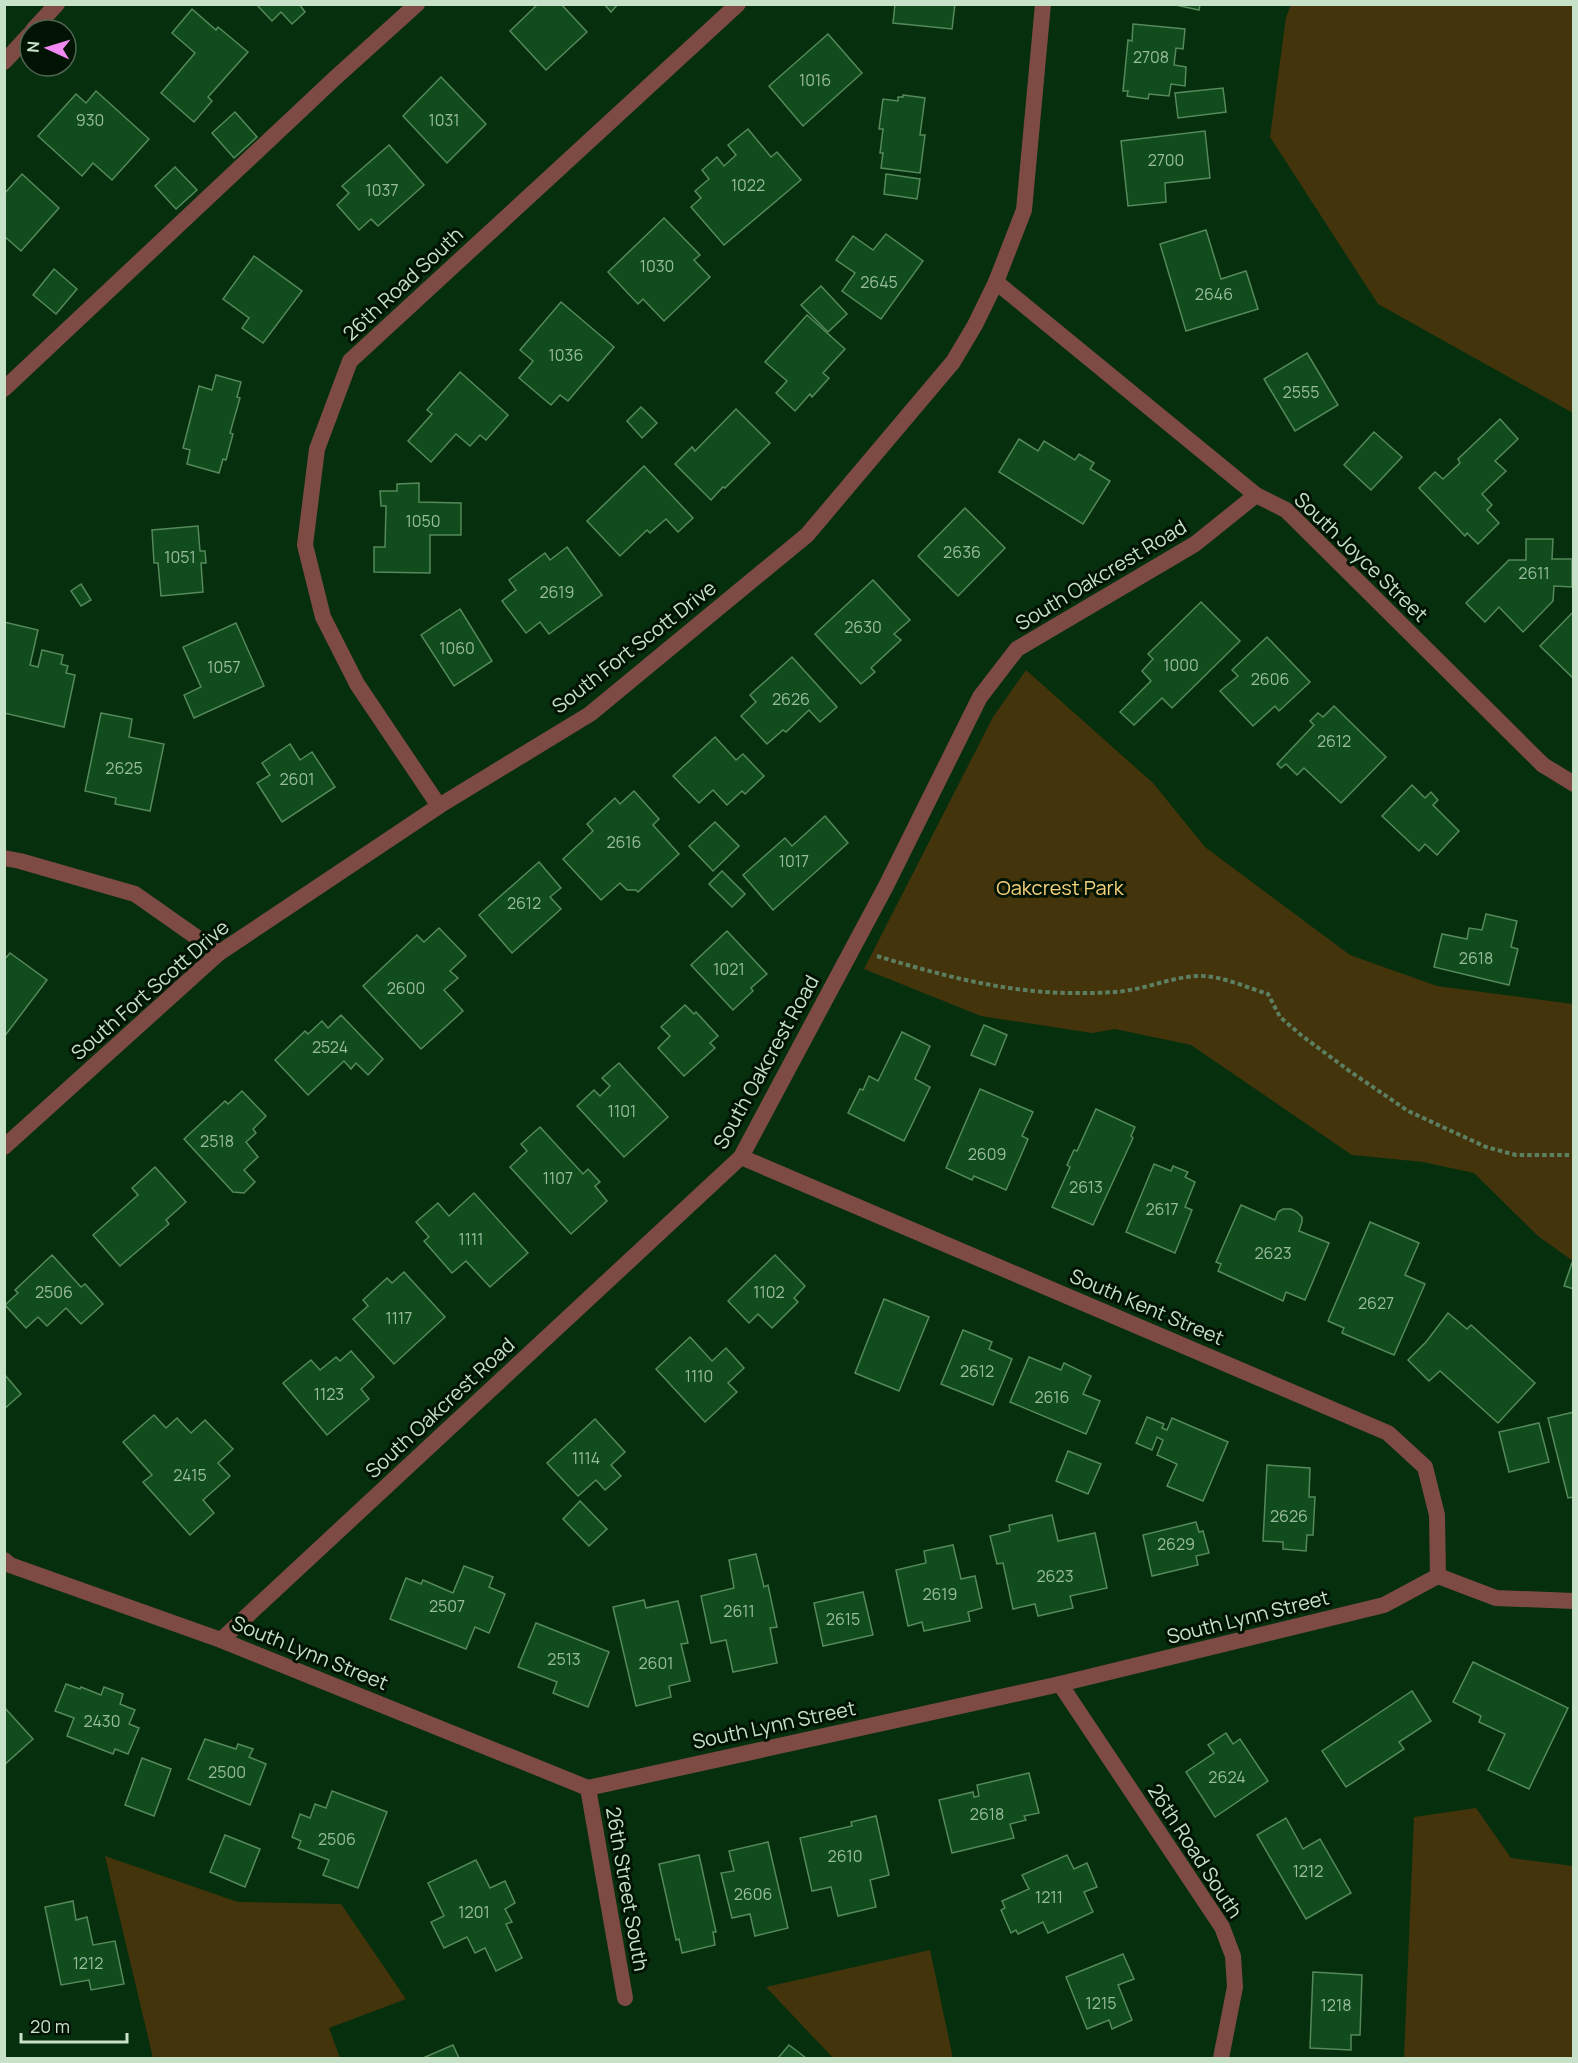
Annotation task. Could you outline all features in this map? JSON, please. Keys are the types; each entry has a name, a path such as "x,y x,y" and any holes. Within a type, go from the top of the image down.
{"street":[{"path":"44,18 57,4"},
{"path":"4,389 417,4"},
{"name":"26th Road South","path":"439,806 357,684 323,617 305,545 317,449 321,438 350,361 738,4"},
{"name":"South Fort Scott Drive","path":"4,1147 219,953 439,806 590,714 807,535 953,362 975,326 996,282 1024,210 1043,4"},
{"path":"4,62 18,47"},
{"name":"South Joyce Street","path":"996,282 1256,495 1286,510 1543,765 1574,784"},
{"name":"South Oakcrest Road","path":"221,1640 741,1157 886,886 981,697 1017,649 1195,544 1256,495"},
{"path":"4,858 135,894 219,953"},
{"name":"South Kent Street","path":"741,1157 1388,1432 1425,1467 1437,1515 1438,1576"},
{"name":"South Lynn Street","path":"6,1565 221,1640 588,1788 1060,1684 1384,1605 1438,1576"},
{"path":"1438,1576 1496,1598 1574,1601"},
{"name":"26th Road South","path":"1060,1684 1222,1927 1233,1956 1235,1988 1221,2058"},
{"name":"26th Street South","path":"588,1788 625,1998"}],"path":[{"path":"871,954 937,974 1034,992 1080,993 1130,990 1170,979 1204,975 1235,983 1268,994 1280,1017 1301,1035 1408,1111 1486,1147 1516,1155 1574,1155"}],"green space":[{"path":"1291,5 1573,5 1573,413 1378,304 1270,137 1286,17"},
{"name":"Oakcrest Park","path":"1026,670 1153,783 1205,847 1350,955 1437,986 1573,1004 1573,1261 1538,1236 1474,1173 1423,1162 1352,1155 1191,1045 1115,1029 1092,1033 981,1016 864,969 993,717"},
{"path":"1476,1808 1511,1858 1573,1866 1573,2058 1404,2058 1414,1817"},
{"path":"105,1856 238,1902 341,1904 406,1999 329,2028 340,2058 153,2058"},
{"path":"930,1950 953,2058 833,2058 766,1987"}],"building":[{"path":"256,4 299,4 305,12 292,24 281,12 272,21"},
{"path":"538,4 561,4 587,32 546,70 510,31"},
{"path":"604,4 618,4 611,12"},
{"path":"895,4 955,4 952,29 893,23"},
{"path":"1171,4 1200,4 1199,10"},
{"path":"192,9 216,30 218,27 248,52 208,97 212,101 194,122 161,93 195,53 172,33"},
{"path":"1133,24 1185,29 1183,49 1176,48 1174,65 1186,67 1185,86 1171,84 1169,96 1149,94 1148,99 1127,96 1128,91 1123,91 1128,40 1132,41"},
{"path":"828,34 862,73 803,126 769,86"},
{"path":"441,77 486,124 447,163 403,116"},
{"path":"1223,88 1226,112 1178,118 1175,93"},
{"path":"96,91 149,139 112,180 93,163 82,176 38,136 76,94 86,103"},
{"path":"903,95 925,98 920,135 925,135 920,173 881,168 883,129 879,129 883,99 898,101 898,97 903,97"},
{"path":"235,112 257,137 234,158 212,133"},
{"path":"748,129 771,157 777,152 801,180 724,245 691,207 701,198 695,191 709,179 702,170 717,157 724,166 736,155 728,145"},
{"path":"1205,131 1210,178 1165,183 1166,202 1128,206 1121,141"},
{"path":"389,145 424,185 378,226 371,219 359,230 337,205 349,193 342,186"},
{"path":"175,167 197,190 176,209 155,186"},
{"path":"22,174 59,208 21,251 4,236 4,194"},
{"path":"886,174 920,179 917,199 884,194"},
{"path":"664,218 700,255 694,260 710,277 664,321 643,299 638,304 608,272"},
{"path":"1206,230 1221,279 1246,271 1258,309 1186,331 1160,244"},
{"path":"886,234 923,261 881,319 842,291 855,273 836,260 853,236 873,250"},
{"path":"254,256 302,291 263,343 242,328 249,318 223,299"},
{"path":"54,269 77,289 56,314 33,295"},
{"path":"821,286 847,314 828,332 801,305"},
{"path":"561,302 614,347 568,401 560,395 551,405 519,378 533,361 520,350"},
{"path":"807,315 845,349 823,373 829,378 795,411 776,393 787,381 765,362"},
{"path":"1307,353 1338,405 1295,431 1264,379"},
{"path":"460,372 508,415 486,440 480,435 470,446 456,434 431,462 408,441 432,414 427,410"},
{"path":"216,375 241,382 237,397 240,398 230,433 233,434 226,460 223,459 219,473 187,464 190,450 183,448 199,386 212,390"},
{"path":"641,407 657,423 642,438 627,421"},
{"path":"736,409 770,443 711,500 675,464 692,447 695,451"},
{"path":"1500,419 1518,439 1495,461 1506,471 1482,494 1492,505 1487,510 1499,523 1478,544 1467,533 1465,536 1419,488 1435,472 1443,479 1460,463 1458,459"},
{"path":"1374,432 1402,457 1371,490 1344,465"},
{"path":"1019,439 1038,451 1044,441 1075,460 1079,454 1094,463 1090,469 1110,481 1083,524 999,472"},
{"path":"644,466 693,518 678,532 666,519 650,533 647,530 620,556 587,521"},
{"path":"419,483 419,502 461,503 461,535 430,535 430,573 374,572 374,547 385,547 386,506 381,506 380,491 397,491 397,484"},
{"path":"965,508 1005,548 958,596 918,556"},
{"path":"198,526 200,551 205,551 206,563 201,563 203,592 161,596 158,563 154,563 152,530"},
{"path":"1526,539 1553,539 1552,559 1572,559 1572,587 1554,586 1553,601 1523,632 1499,607 1485,622 1466,603 1509,560 1526,560"},
{"path":"567,547 602,595 549,634 540,622 526,633 502,601 516,590 509,580 545,553 550,560"},
{"path":"873,580 910,620 894,634 901,640 871,668 875,672 861,684 815,634"},
{"path":"81,584 91,600 81,606 71,591"},
{"path":"1201,602 1240,641 1172,708 1162,698 1134,725 1120,712 1151,681 1142,671 1153,659 1148,654"},
{"path":"460,609 492,661 454,686 421,635"},
{"path":"1574,611 1574,679 1540,646"},
{"path":"4,622 38,630 30,665 38,667 42,650 63,655 61,664 68,666 66,673 75,675 64,727 4,713"},
{"path":"236,623 264,686 194,718 184,695 201,687 183,647"},
{"path":"1267,637 1310,682 1279,711 1275,706 1253,726 1220,691 1238,676 1232,670"},
{"path":"792,657 837,707 820,722 809,710 786,732 783,730 767,744 741,716 756,702 750,695"},
{"path":"1334,706 1386,757 1341,803 1304,768 1297,775 1286,764 1281,768 1277,764 1314,725 1310,721 1318,713 1323,717"},
{"path":"101,713 132,719 129,737 164,744 150,811 115,804 116,798 85,791"},
{"path":"715,737 736,760 743,754 764,776 745,794 742,791 727,805 713,790 699,803 673,776"},
{"path":"290,744 300,760 312,752 335,787 282,822 257,783 270,775 262,763"},
{"path":"1412,785 1425,798 1431,792 1438,800 1433,805 1459,831 1437,855 1425,844 1419,851 1382,816"},
{"path":"634,791 659,819 653,825 679,854 638,892 627,890 620,883 601,900 563,859 593,831 587,824 615,798 620,804"},
{"path":"825,816 848,843 773,910 743,875 785,838 792,846"},
{"path":"715,822 739,846 713,871 689,846"},
{"path":"539,862 561,888 550,897 561,909 512,953 479,915"},
{"path":"722,871 745,894 732,907 709,884"},
{"path":"1486,914 1517,921 1511,947 1518,949 1509,985 1434,967 1442,934 1467,939 1469,928 1482,930"},
{"path":"439,928 466,956 450,971 458,978 444,990 463,1011 421,1049 363,986 417,935 424,942"},
{"path":"727,931 767,974 751,988 753,991 733,1010 691,965"},
{"path":"10,953 47,980 4,1037 4,960"},
{"path":"685,1005 694,1014 696,1012 718,1036 710,1043 715,1048 684,1076 658,1048 670,1036 661,1027"},
{"path":"341,1015 383,1059 368,1075 356,1063 351,1069 344,1061 308,1095 275,1060 305,1031 308,1034 322,1021 328,1028"},
{"path":"984,1025 1007,1035 995,1065 971,1055"},
{"path":"902,1032 930,1046 915,1079 930,1087 904,1141 848,1113 869,1076 878,1081"},
{"path":"619,1063 668,1117 624,1157 577,1106 594,1090 600,1096 610,1086 602,1078"},
{"path":"980,1089 1033,1112 1022,1136 1028,1139 1006,1190 974,1176 972,1180 946,1168"},
{"path":"242,1091 266,1116 253,1129 256,1133 246,1142 258,1157 244,1170 255,1182 244,1193 233,1192 184,1139 225,1101 228,1104"},
{"path":"1096,1109 1135,1127 1131,1136 1133,1138 1093,1225 1052,1207 1070,1167 1067,1165 1074,1150 1077,1151"},
{"path":"540,1127 583,1174 588,1169 600,1182 595,1186 607,1201 571,1234 510,1167 527,1151 521,1144"},
{"path":"1154,1164 1171,1171 1173,1166 1188,1172 1185,1177 1195,1182 1185,1207 1192,1210 1175,1253 1126,1232"},
{"path":"155,1167 186,1202 166,1220 169,1224 120,1266 93,1235 138,1195 132,1188"},
{"path":"474,1193 528,1253 490,1287 466,1261 452,1273 424,1241 429,1237 416,1222 438,1203 449,1216"},
{"path":"1241,1205 1275,1220 1278,1212 1291,1209 1302,1217 1299,1231 1329,1243 1305,1300 1286,1292 1283,1301 1218,1271 1221,1264 1216,1262"},
{"path":"1370,1222 1419,1243 1405,1275 1425,1284 1394,1355 1342,1333 1344,1328 1328,1321"},
{"path":"52,1255 81,1287 85,1284 103,1304 81,1324 66,1308 47,1326 38,1317 26,1328 5,1305 18,1293 15,1290"},
{"path":"775,1255 805,1286 794,1298 798,1302 772,1328 758,1314 749,1323 728,1301"},
{"path":"1574,1257 1574,1289 1564,1286"},
{"path":"404,1272 445,1317 394,1364 353,1319 368,1306 363,1300 387,1278 392,1283"},
{"path":"884,1299 929,1317 899,1391 855,1373"},
{"path":"1448,1313 1467,1329 1471,1325 1535,1383 1498,1423 1440,1371 1429,1381 1408,1360 1426,1342"},
{"path":"963,1330 992,1342 989,1349 1012,1359 993,1405 941,1384"},
{"path":"690,1337 712,1361 726,1348 744,1368 728,1383 737,1392 705,1422 656,1369"},
{"path":"351,1351 374,1377 361,1389 369,1399 327,1435 283,1383 311,1360 320,1370 336,1357 340,1361"},
{"path":"1029,1357 1061,1370 1064,1363 1091,1376 1083,1394 1100,1401 1086,1434 1010,1402"},
{"path":"4,1375 21,1394 4,1409"},
{"path":"1574,1412 1574,1497 1568,1498 1548,1418"},
{"path":"154,1415 166,1428 177,1418 191,1433 205,1420 233,1449 218,1463 230,1476 203,1500 214,1513 190,1535 143,1482 152,1475 123,1442"},
{"path":"1147,1417 1164,1424 1162,1428 1167,1430 1172,1418 1228,1442 1203,1501 1167,1486 1177,1464 1157,1455 1163,1440 1157,1437 1152,1450 1136,1443"},
{"path":"595,1419 625,1452 611,1465 621,1476 605,1490 596,1480 578,1496 547,1463"},
{"path":"1539,1423 1549,1462 1509,1472 1499,1432"},
{"path":"1068,1451 1101,1464 1088,1494 1056,1481"},
{"path":"1267,1465 1310,1468 1309,1497 1315,1497 1313,1535 1307,1535 1306,1551 1283,1549 1283,1542 1263,1541"},
{"path":"580,1501 607,1529 589,1546 563,1519"},
{"path":"1052,1515 1058,1541 1095,1533 1107,1588 1070,1596 1073,1608 1038,1616 1035,1604 1013,1609 1003,1563 997,1564 990,1536 1010,1531 1009,1525"},
{"path":"1196,1522 1199,1532 1203,1531 1209,1553 1196,1556 1198,1565 1152,1576 1143,1535"},
{"path":"953,1545 961,1579 975,1576 982,1608 968,1612 970,1621 924,1631 922,1622 908,1626 896,1570 926,1563 924,1551"},
{"path":"756,1554 764,1587 768,1585 777,1627 770,1628 777,1663 733,1672 726,1640 711,1643 701,1596 734,1588 729,1560"},
{"path":"464,1566 493,1577 489,1587 505,1594 489,1633 475,1627 466,1649 390,1619 406,1578 421,1584 423,1580 453,1593"},
{"path":"863,1592 873,1635 823,1646 814,1603"},
{"path":"644,1600 646,1608 678,1601 688,1643 681,1644 690,1681 669,1686 671,1697 636,1706 613,1607"},
{"path":"536,1623 609,1652 588,1707 553,1693 557,1682 518,1667"},
{"path":"1473,1662 1568,1708 1529,1789 1488,1770 1505,1734 1479,1722 1481,1716 1453,1702"},
{"path":"66,1684 101,1695 104,1687 123,1694 120,1704 135,1710 129,1724 139,1728 128,1754 115,1749 113,1754 67,1736 74,1718 55,1711"},
{"path":"1412,1691 1431,1721 1399,1742 1404,1749 1346,1787 1322,1751"},
{"path":"4,1707 33,1739 4,1765"},
{"path":"1226,1733 1233,1744 1240,1739 1268,1781 1215,1817 1186,1772 1214,1753 1208,1745"},
{"path":"205,1739 236,1749 238,1744 253,1749 249,1757 266,1764 250,1805 188,1779"},
{"path":"142,1758 171,1769 154,1816 125,1805"},
{"path":"1029,1773 1039,1813 1024,1816 1026,1820 1010,1824 1014,1838 952,1853 939,1800 973,1792 974,1797 979,1796 977,1785"},
{"path":"332,1791 387,1812 358,1888 323,1875 329,1860 298,1848 301,1841 292,1837 300,1814 310,1818 315,1804 326,1808"},
{"path":"876,1816 889,1875 870,1880 876,1907 838,1916 831,1887 812,1891 800,1838 852,1826 851,1822"},
{"path":"1286,1818 1303,1849 1320,1839 1351,1893 1306,1919 1257,1835"},
{"path":"225,1835 260,1849 245,1887 210,1872"},
{"path":"768,1842 788,1928 755,1936 750,1914 732,1918 721,1873 734,1871 729,1851"},
{"path":"699,1855 716,1932 713,1932 715,1945 682,1953 679,1939 676,1940 659,1864"},
{"path":"1067,1855 1074,1869 1087,1863 1097,1887 1084,1892 1093,1912 1048,1933 1043,1922 1018,1934 1016,1930 1011,1933 1001,1910 1005,1908 1002,1901 1029,1889 1022,1875"},
{"path":"476,1860 490,1888 505,1881 515,1903 505,1909 512,1922 506,1924 522,1958 496,1971 485,1948 475,1953 467,1937 444,1948 431,1922 444,1916 428,1883"},
{"path":"73,1901 76,1920 87,1917 93,1945 115,1941 124,1984 91,1990 89,1980 61,1985 45,1907"},
{"path":"1123,1954 1134,1979 1118,1985 1132,2020 1112,2029 1109,2020 1087,2029 1066,1977"},
{"path":"1313,1972 1362,1975 1360,2035 1351,2035 1351,2050 1310,2048"},
{"path":"453,2045 459,2058 423,2058"},
{"path":"789,2045 806,2058 778,2058"}]}
